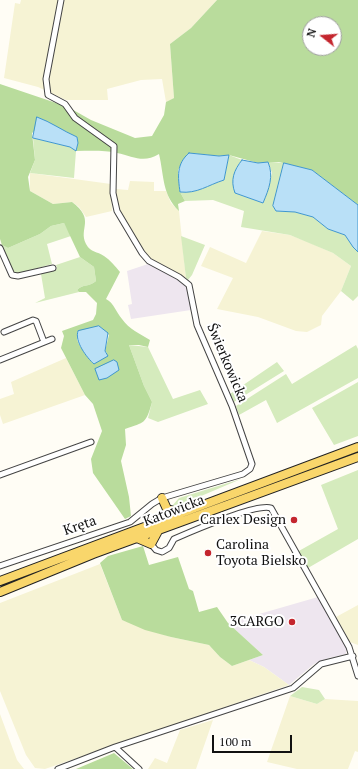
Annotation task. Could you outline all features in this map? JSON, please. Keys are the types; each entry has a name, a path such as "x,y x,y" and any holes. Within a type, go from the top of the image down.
{"main road":[{"name":"Katowicka","path":"0,581 358,447"},
{"name":"Katowicka","path":"0,592 158,530 358,457"},
{"path":"162,498 167,509 180,513"},
{"path":"138,538 151,544 158,530"}],"street":[{"name":"Świerkowicka","path":"61,0 46,79 48,95 65,104 75,118 114,146 113,194 117,211 142,254 149,261 179,277 189,285 199,331 229,397 252,459 250,469 243,474 162,498"},
{"path":"0,248 12,275 18,276 53,268"},
{"path":"4,332 33,320 36,321 44,342"},
{"path":"0,360 52,338"},
{"path":"0,475 91,442"},
{"name":"Kręta","path":"0,566 130,522 162,498"},
{"path":"151,544 156,550 162,552 168,548 174,539 248,511 262,507 271,508 353,656 355,669 358,676"},
{"path":"58,769 115,747 293,688 321,664 353,656"},
{"path":"115,747 139,769"}],"shaded area":[{"path":"21,0 217,0 191,28 170,44 174,98 166,102 162,79 141,80 107,89 108,100 66,100 38,87 4,78 15,3 20,4"},
{"path":"30,173 111,184 112,211 86,217 79,207 72,202 53,204 30,191"},
{"path":"130,181 154,182 154,191 166,191 171,203 179,211 186,278 151,260 141,248 123,219 116,203 116,189 128,190"},
{"path":"262,231 290,235 308,242 333,253 351,266 341,291 322,316 321,325 307,332 296,331 258,317 217,309 233,278 201,266 210,247 246,263"},
{"path":"148,264 186,283 191,310 131,319 128,305 132,304 127,271"},
{"path":"66,358 85,395 3,424 0,415 0,399 14,394 11,382"},
{"path":"100,564 122,620 171,637 209,645 220,657 232,666 249,660 264,667 289,685 45,769 35,768 26,755 0,691 0,603"},
{"path":"318,597 347,648 346,654 329,658 314,664 289,685 264,667 249,660 263,655 228,623"},
{"path":"358,605 358,645 350,642 336,617"},
{"path":"290,696 317,704 325,699 358,701 358,752 355,751 348,769 297,769 267,762"},
{"path":"0,714 17,760 24,769 0,769"},
{"path":"213,720 196,769 148,769 155,758 167,763 180,730"}],"green space":[{"path":"217,0 358,0 358,205 312,170 279,162 258,163 229,155 219,156 189,153 178,170 180,192 185,201 178,204 179,211 169,198 164,184 159,154 143,159 107,151 76,151 78,143 77,137 62,131 47,121 32,133 35,160 28,177 30,191 53,204 72,202 79,208 85,219 84,238 86,244 92,250 106,258 120,272 106,299 111,303 128,326 150,340 148,347 129,345 144,386 152,402 148,415 144,421 125,429 126,445 121,461 129,497 131,516 125,519 93,473 91,459 102,431 93,404 85,395 61,348 64,336 62,331 93,320 96,314 97,303 86,292 79,292 77,290 96,281 94,267 80,257 64,223 51,226 40,234 8,248 2,245 0,239 0,84 68,107 91,120 135,138 152,136 164,115 166,102 174,98 170,44 191,28","holes":["99,326 109,335 105,351 107,353 92,362 81,348 77,340 78,332"]},
{"path":"33,138 70,147 76,151 74,178 30,173 35,160"},
{"path":"229,155 242,160 237,167 235,193 263,203 272,173 268,162 284,163 273,206 276,211 295,212 313,217 328,229 345,235 358,252 358,296 353,301 341,291 351,266 333,253 290,235 241,227 244,211 213,200 185,201 180,192 192,192 224,180"},
{"path":"64,223 71,236 47,244 52,264 17,274 12,270 2,245 8,248 40,234 51,226"},
{"path":"181,236 205,245 192,275 188,280 186,278"},
{"path":"80,257 94,267 96,281 79,288 77,290 79,292 35,303 45,298 41,274 57,269 56,265"},
{"path":"129,345 148,347 173,399 200,390 208,404 158,422 148,418 152,402 144,386"},
{"path":"356,345 358,349 358,378 277,423 266,400 239,415 236,406 286,374 292,384"},
{"path":"277,362 284,371 234,402 230,394"},
{"path":"358,382 358,436 334,445 312,408"},
{"path":"358,470 358,539 308,568 297,552 338,529 321,485"},
{"path":"241,479 173,508 172,506 179,498"},
{"path":"143,546 149,565 178,557 189,589 193,591 199,612 217,607 228,623 263,655 232,666 220,657 209,645 145,630 122,620 100,563 108,556"},
{"path":"302,687 319,690 325,699 317,704 290,696"},
{"path":"114,753 133,769 76,769"}],"water":[{"path":"37,117 77,137 78,143 76,151 70,147 33,138"},
{"path":"189,153 219,156 229,155 224,180 192,192 180,192 180,166"},
{"path":"242,160 258,163 268,162 271,177 269,188 263,203 235,193 233,179"},
{"path":"284,163 312,170 358,205 358,252 345,235 328,229 313,217 295,212 276,211 273,206"},
{"path":"99,326 108,333 105,351 108,356 94,364 79,344 77,335 78,331"},
{"path":"114,360 117,362 119,370 107,378 99,380 95,369"}],"place":[{"name":"Carlex Design","path":"294,520"},
{"name":"Carolina Toyota Bielsko","path":"208,553"},
{"name":"3CARGO","path":"292,622"}]}
